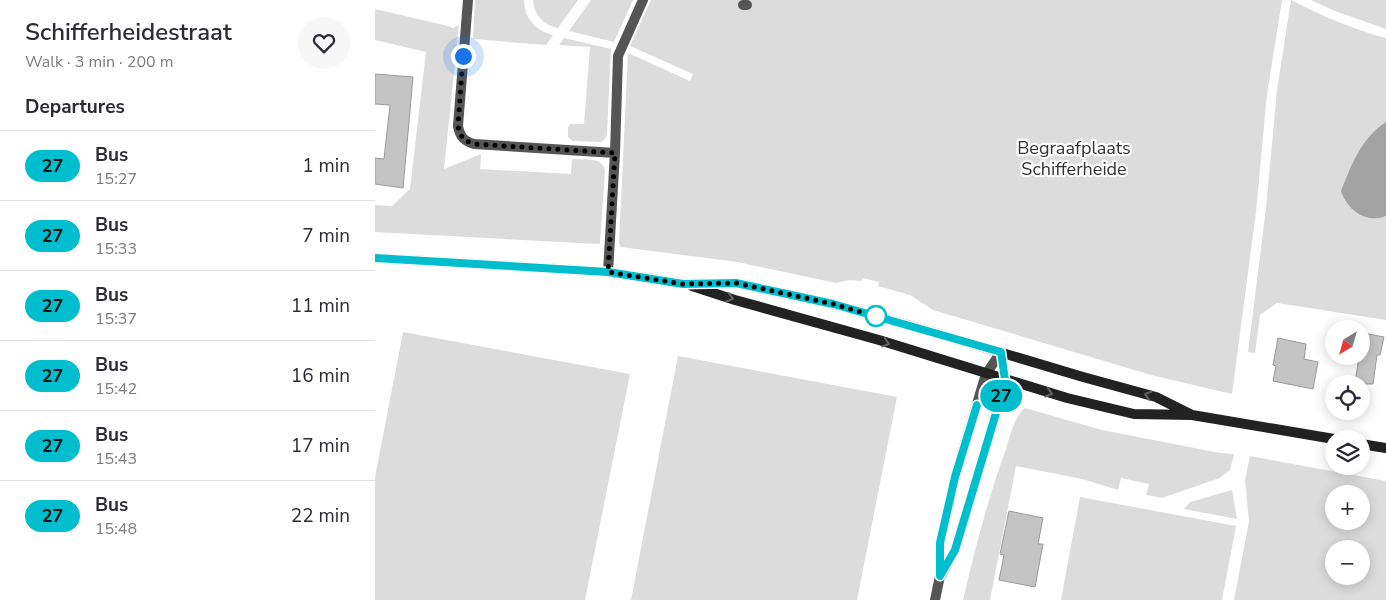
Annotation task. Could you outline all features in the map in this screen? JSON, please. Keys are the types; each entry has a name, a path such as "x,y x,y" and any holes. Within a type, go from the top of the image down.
{"street":[{"path":"467,0 458,126 461,137 474,144 615,153"},
{"path":"608,272 618,56 643,0"},
{"path":"375,258 608,272 683,284 879,340 1067,398 1134,414 1192,415 1325,437"},
{"path":"683,284 736,283 833,304 1156,397 1192,415"},
{"path":"935,600 940,576 940,543 955,477 986,374 1001,352"},
{"path":"940,576 955,550 1005,380 1001,352"},
{"path":"1370,445 1386,448"}],"green space":[{"path":"475,0 524,0 526,12 532,23 541,30 553,35 546,45 473,39"},
{"path":"533,0 578,0 558,28 544,22 537,15"},
{"path":"591,0 633,0 614,42 569,31"},
{"name":"Begraafplaats Schifferheide","path":"651,0 1282,0 1267,94 1256,212 1232,394 1151,375 933,310 910,295 878,286 879,282 863,278 861,281 849,280 836,283 737,262 621,247 619,243 628,53 690,81 693,74 630,46"},
{"path":"1291,0 1338,22 1386,38 1386,122 1368,138 1357,156 1344,199 1352,209 1362,215 1374,218 1386,216 1386,320 1277,303 1260,315 1255,353 1248,352 1266,208 1277,90"},
{"path":"1311,0 1386,0 1386,29 1335,11"},
{"path":"375,9 453,28 459,25 444,169 481,154 480,169 571,174 572,159 597,161 601,163 605,171 600,243 375,232 375,205 392,206 410,189 426,52 375,40"},
{"path":"564,38 611,49 607,134 601,142 573,141 568,137 568,127 570,124 584,124 590,47 559,45"},
{"path":"403,332 630,374 585,600 375,600 375,477"},
{"path":"678,356 897,397 857,600 631,600"},
{"path":"1025,408 1102,430 1220,453 1234,454 1230,470 1220,478 1162,498 1146,495 1149,484 1121,478 1118,490 1082,479 1016,466 990,600 963,600 993,486 1013,427 1018,416"},
{"path":"1250,456 1325,470 1325,475 1353,475 1386,481 1386,600 1234,600 1249,521 1245,480"},
{"path":"1232,490 1237,519 1184,509 1190,502"},
{"path":"1080,497 1236,526 1222,600 1061,600"}],"shaded area":[{"path":"1386,122 1386,216 1379,218 1365,217 1358,214 1348,204 1341,191 1358,152 1377,128"}],"building":[{"path":"375,74 413,77 403,188 375,184 375,158 384,159 390,105 375,104"},
{"path":"1370,334 1384,337 1380,355 1377,355 1373,384 1370,384 1370,375 1356,375 1358,365 1370,365"},
{"path":"1278,338 1306,344 1304,359 1318,362 1313,389 1273,381 1276,366 1273,365"},
{"path":"1009,511 1043,518 1038,544 1043,544 1035,587 999,580 1004,555 1000,554"}],"bus line":[{"name":"27","path":"375,258 608,272 683,284 736,283 833,304 1001,352 1005,380 1002,393 955,550 940,576 940,543 955,477 977,405"}],"route":[{"path":"463,56 458,126 459,133 464,140 474,144 615,153 608,272 683,284 736,283 833,304 882,318 876,316"}]}
